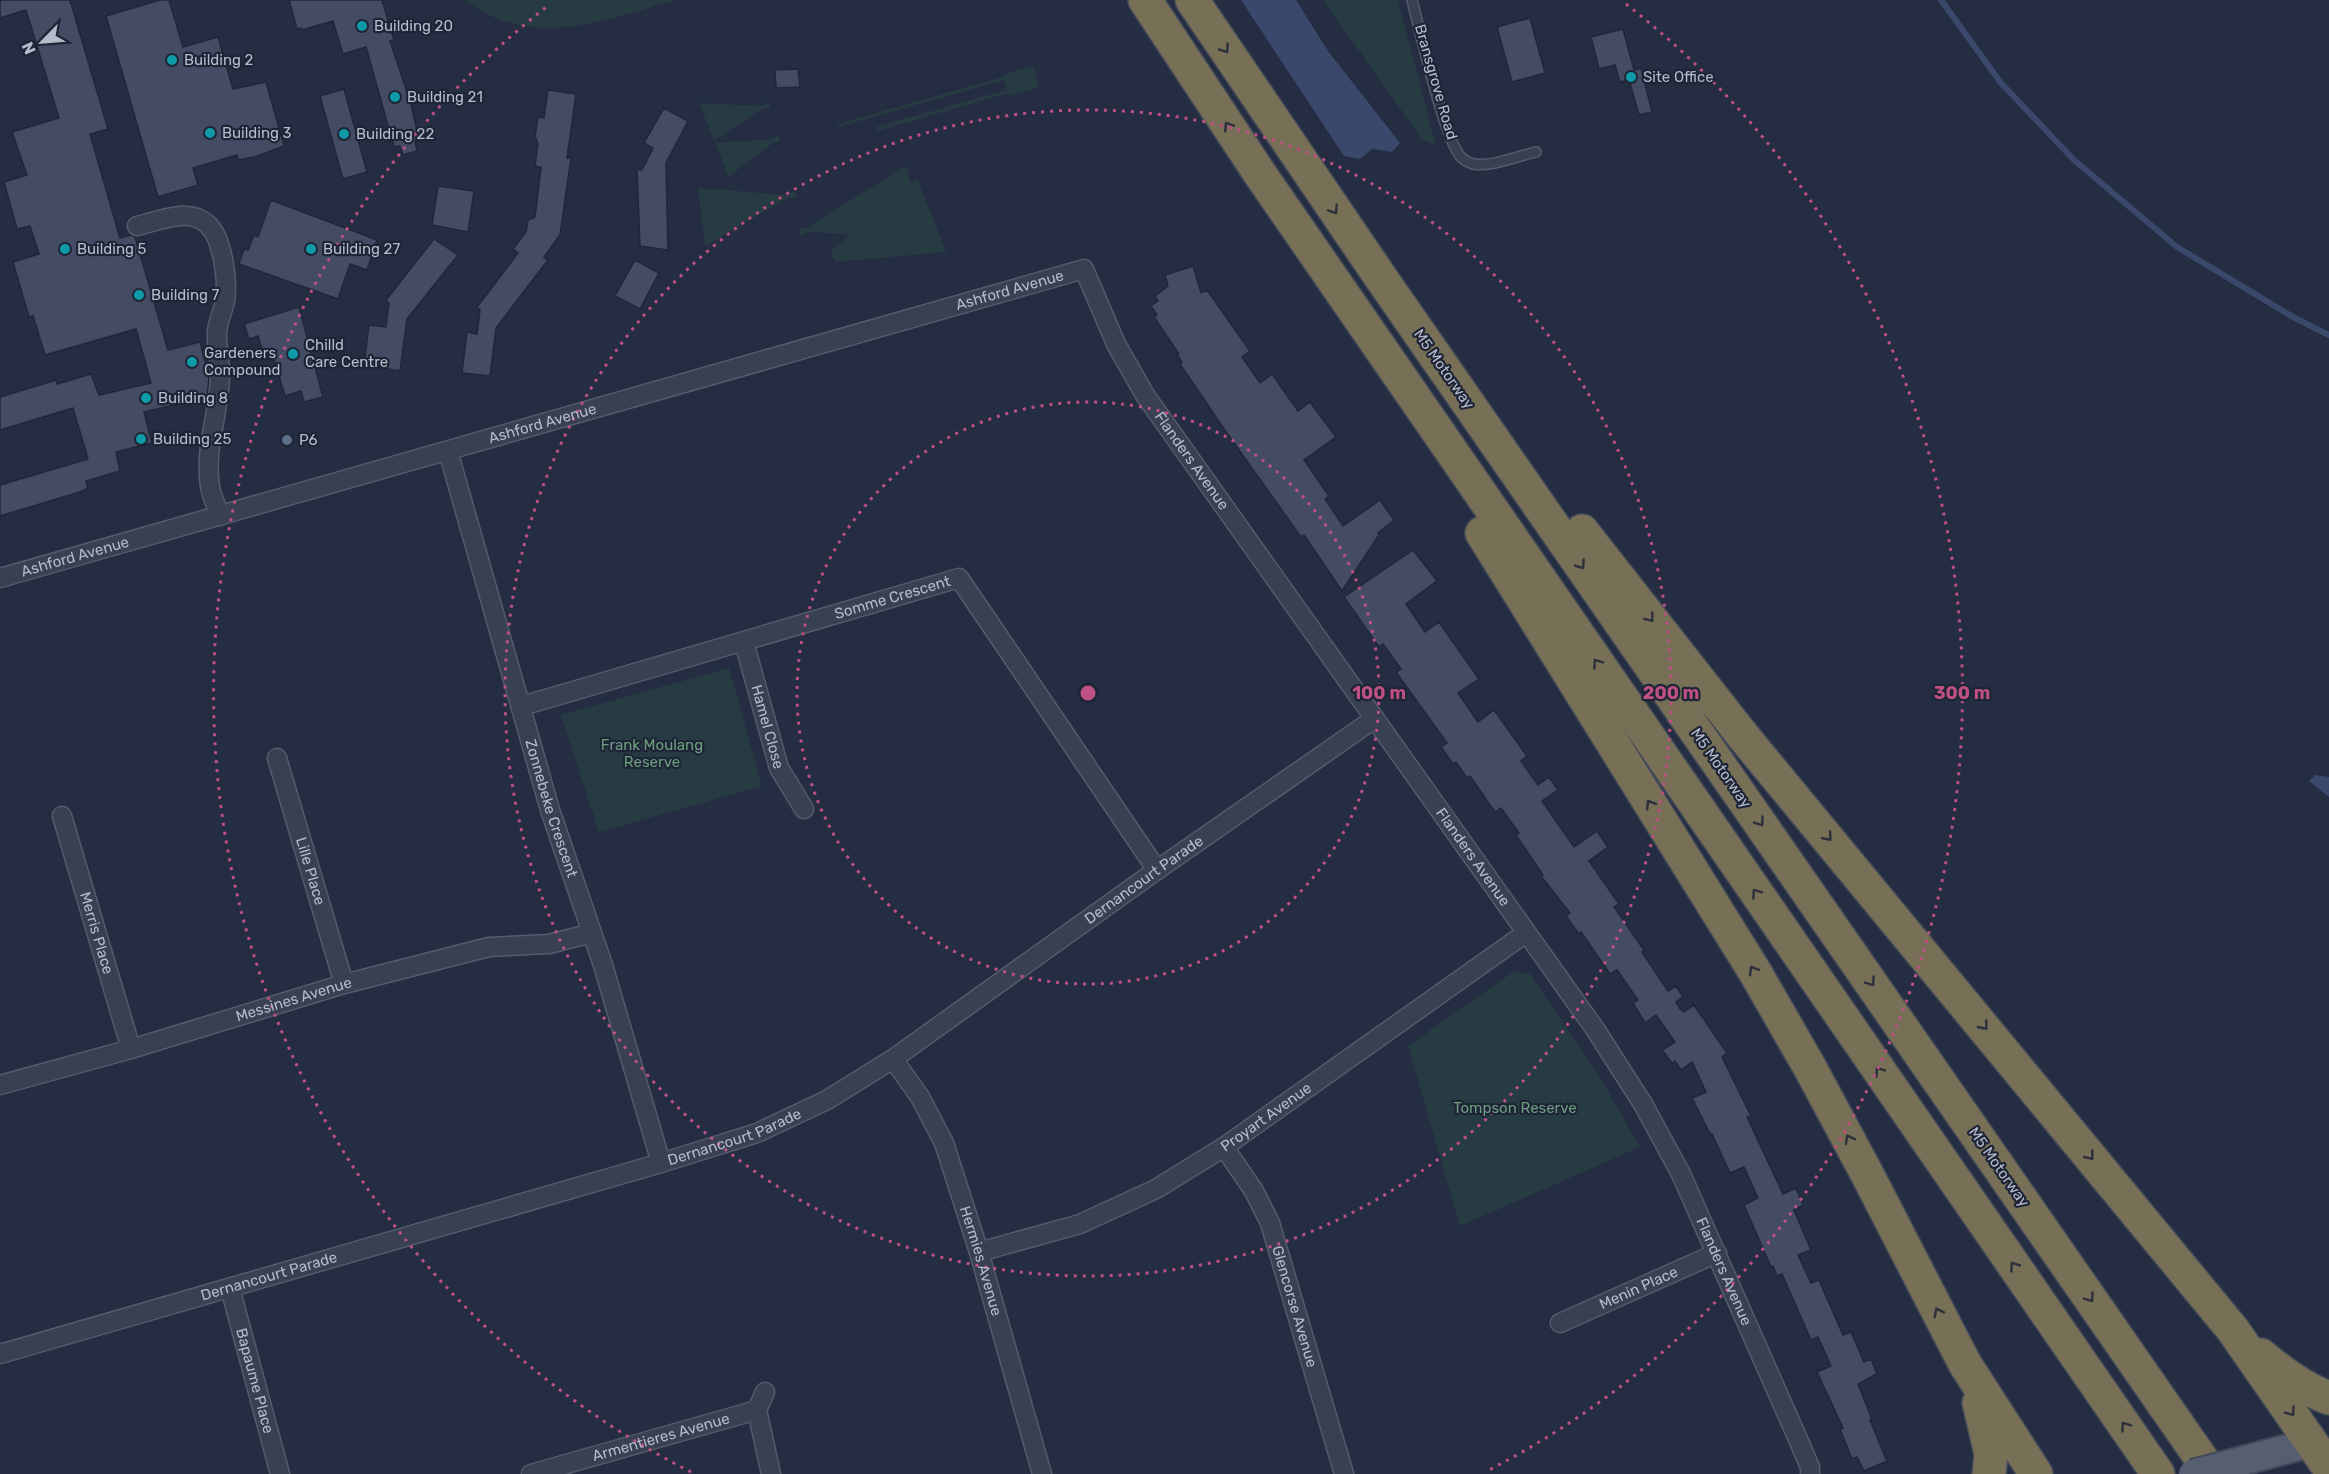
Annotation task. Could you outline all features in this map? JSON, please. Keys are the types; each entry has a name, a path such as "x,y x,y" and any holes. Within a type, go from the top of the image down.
{"highway":[{"path":"1145,0 1260,174 2158,1474"},
{"name":"M5 Motorway","path":"1192,0 1379,275 2212,1474"},
{"path":"1260,174 1755,972 1840,1124 1965,1365 2036,1474"},
{"path":"1379,275 1694,675 2233,1330 2320,1456"},
{"path":"2233,1330 2274,1366 2315,1392 2329,1398"},
{"path":"1965,1365 1983,1413 1991,1454 1989,1474"}],"main road":[{"path":"2193,1474 2268,1454 2320,1456"}],"street":[{"path":"137,226 176,216 195,218 206,222 216,233 219,243 227,282 217,330 221,375 217,413 210,439 210,486 220,516"},
{"name":"Ashford Avenue","path":"0,579 1084,269"},
{"name":"Flanders Avenue","path":"1084,269 1116,344 1144,395 1595,1029 1643,1104 1681,1174 1717,1253 1810,1467 1810,1474"},
{"name":"Zonnebeke Crescent","path":"448,451 550,810 603,965 661,1163"},
{"name":"Somme Crescent","path":"522,706 959,578 1156,870"},
{"name":"Hamel Close","path":"744,642 779,768 804,809"},
{"name":"Dernancourt Parade","path":"0,1354 661,1163 757,1133 792,1118 827,1100 893,1059 1156,870 1374,719"},
{"name":"Lille Place","path":"278,758 344,984"},
{"name":"Merris Place","path":"62,816 131,1049"},
{"name":"Messines Avenue","path":"0,1085 131,1049 344,984 489,947 549,944 592,933"},
{"name":"Proyart Avenue","path":"979,1252 1080,1224 1156,1190 1224,1147 1526,933"},
{"name":"Hermies Avenue","path":"893,1059 920,1097 944,1143 979,1252 1042,1474"},
{"name":"Glencorse Avenue","path":"1224,1147 1254,1191 1270,1223 1344,1474"},
{"name":"Menin Place","path":"1560,1323 1717,1253"},
{"name":"Bapaume Place","path":"230,1288 280,1474"},
{"path":"765,1392 757,1410 771,1474"},
{"name":"Armentieres Avenue","path":"531,1474 757,1410"}],"lane":[{"name":"Bransgrove Road","path":"1412,0 1444,118 1461,157 1471,163 1484,164 1536,152"}],"green space":[{"path":"465,0 675,0 595,22 568,27 542,28 516,24 490,15"},
{"path":"1323,0 1398,0 1436,146 1421,138"},
{"path":"1033,66 1039,87 1009,96 1008,93 877,131 876,127 1007,90 1004,80 838,127 837,124 1003,77 1003,75"},
{"path":"767,102 770,105 769,109 763,108 714,141 699,103 763,106"},
{"path":"777,135 779,142 774,142 728,177 716,143 773,139"},
{"path":"906,166 911,183 917,178 946,252 835,262 831,251 850,234 807,232 804,235 799,234 800,228 806,228"},
{"path":"698,188 788,195 794,191 797,195 794,199 789,197 705,246"},
{"name":"Frank Moulang Reserve","path":"729,668 762,786 599,832 561,715"},
{"name":"Tompson Reserve","path":"1513,972 1530,974 1601,1079 1640,1147 1460,1226 1408,1046"}],"water":[{"path":"1241,0 1296,0 1328,51 1400,143 1392,152 1372,149 1360,159 1344,156"},
{"path":"2315,775 2329,777 2329,797 2309,781"}],"building":[{"path":"0,0 70,0 108,129 90,134 120,238 131,235 135,237 168,350 200,342 209,377 207,397 144,412 152,443 116,452 120,471 86,481 88,488 80,492 0,516 0,485 88,459 73,408 0,430 0,397 56,380 57,384 91,374 99,395 151,383 136,329 45,355 33,316 29,317 13,262 39,254 30,226 17,229 4,182 27,175 12,132 59,118 26,10 0,18"},
{"path":"160,0 169,0 183,47 218,37 233,89 266,82 284,146 254,157 238,160 237,155 193,168 198,185 158,197 106,16"},
{"path":"289,0 382,0 394,40 390,41 411,104 419,140 415,141 417,151 403,155 400,146 394,147 366,47 343,54 333,21 302,30 297,29"},
{"path":"1530,18 1545,73 1512,82 1497,27"},
{"path":"1623,29 1634,70 1641,68 1652,112 1639,115 1629,80 1620,82 1615,65 1599,69 1591,37"},
{"path":"798,69 800,87 776,88 775,70"},
{"name":"Building 22","path":"344,89 367,172 343,179 320,96"},
{"path":"548,90 576,94 567,158 571,158 560,235 544,257 548,260 496,328 490,376 462,373 467,332 477,334 480,310 477,307 518,253 513,249 526,232 528,220 535,217 541,167 535,166 538,144 535,136 538,117 544,118"},
{"path":"664,108 688,121 666,163 668,250 640,246 637,170 642,170 653,148 644,143"},
{"path":"438,186 474,191 468,232 432,225"},
{"name":"Building 27","path":"271,200 377,240 367,270 350,264 338,299 239,264 244,249 248,250 254,235 258,237"},
{"path":"434,239 458,255 407,319 400,371 364,365 369,325 386,327 389,303 386,300"},
{"path":"635,260 659,273 640,309 615,296"},
{"path":"1193,266 1201,293 1207,290 1250,351 1242,357 1260,383 1272,374 1298,411 1310,402 1336,437 1304,460 1329,496 1325,499 1343,526 1380,500 1394,520 1378,533 1379,535 1342,591 1304,535 1301,537 1224,429 1180,364 1182,362 1177,355 1179,354 1154,317 1157,315 1151,306 1158,301 1155,296 1168,286 1165,275"},
{"name":"Chilld Care Centre","path":"299,307 323,397 304,402 301,391 285,396 272,353 264,355 258,336 249,339 244,324"},
{"path":"1413,550 1437,581 1406,604 1425,632 1439,622 1479,679 1458,693 1478,722 1494,710 1527,756 1521,761 1538,785 1549,777 1558,790 1542,801 1574,847 1597,831 1608,847 1589,861 1619,904 1614,907 1644,950 1642,952 1668,991 1676,986 1683,997 1676,1002 1680,1009 1684,1012 1694,1005 1727,1053 1722,1057 1751,1116 1747,1117 1783,1194 1796,1188 1803,1205 1794,1210 1811,1250 1798,1255 1811,1283 1819,1280 1843,1335 1851,1332 1864,1362 1871,1359 1877,1374 1858,1384 1887,1461 1864,1471 1857,1457 1852,1459 1840,1429 1843,1428 1817,1372 1831,1366 1818,1337 1811,1340 1782,1274 1777,1276 1773,1266 1771,1267 1744,1205 1758,1198 1744,1167 1730,1173 1692,1098 1706,1092 1692,1062 1681,1070 1675,1061 1672,1063 1662,1050 1675,1042 1656,1015 1645,1023 1633,1003 1638,1000 1617,970 1610,974 1581,932 1579,934 1566,916 1570,913 1541,876 1543,875 1516,835 1519,833 1501,808 1495,812 1470,776 1467,778 1456,762 1453,764 1441,747 1447,743 1396,672 1401,669 1383,644 1379,647 1344,597"}],"waterway":[{"path":"1941,0 2001,83 2074,160 2177,247 2293,317 2329,335"}],"place":[{"name":"Building 20","path":"362,26"},
{"name":"Building 2","path":"172,60"},
{"name":"Site Office","path":"1631,77"},
{"name":"Building 21","path":"395,97"},
{"name":"Building 3","path":"210,133"},
{"name":"Building 22","path":"344,134"},
{"name":"Building 5","path":"65,249"},
{"name":"Building 27","path":"311,249"},
{"name":"Building 7","path":"139,295"},
{"name":"Chilld Care Centre","path":"293,354"},
{"name":"Gardeners Compound","path":"192,362"},
{"name":"Building 8","path":"146,398"},
{"name":"Building 25","path":"141,439"},
{"name":"P6","path":"287,440"}]}
